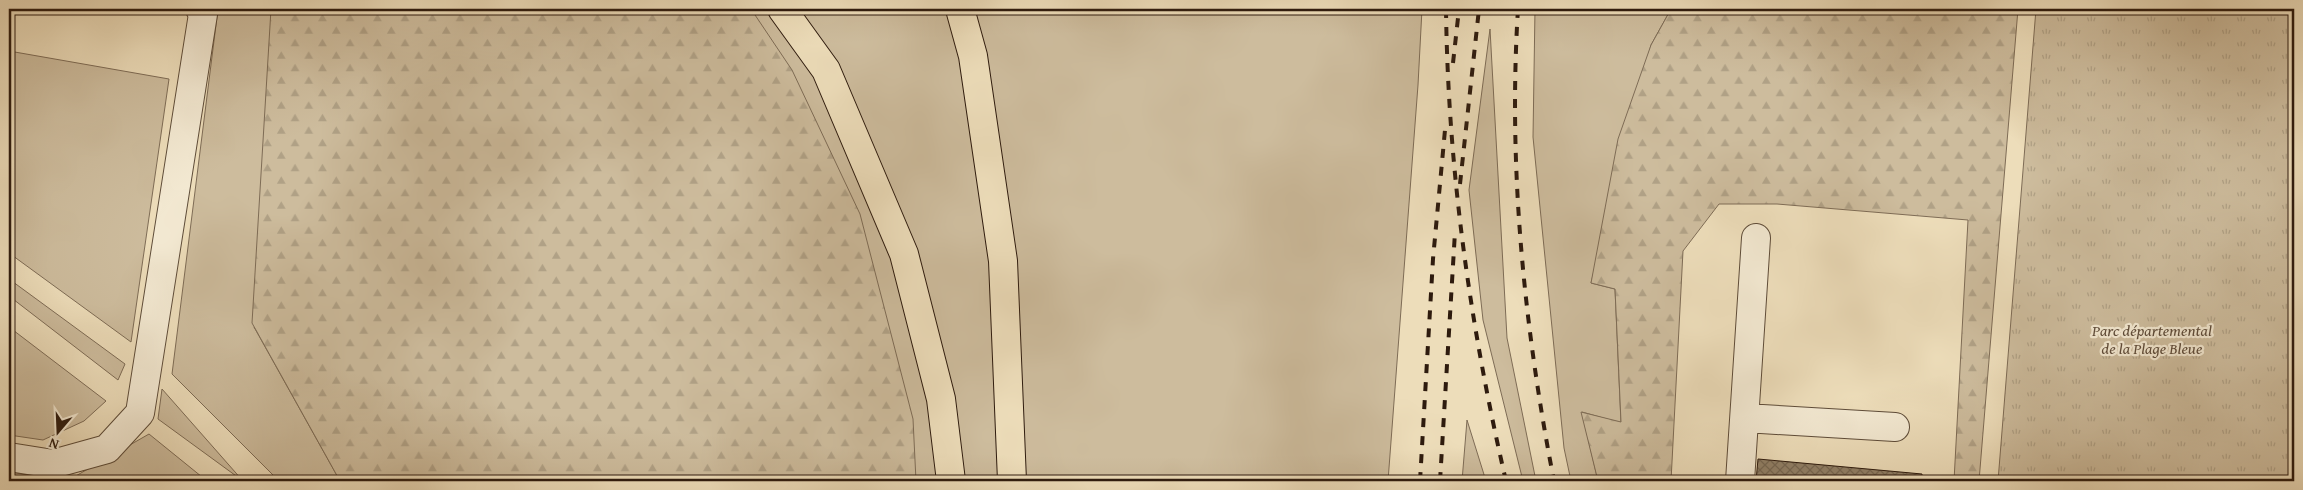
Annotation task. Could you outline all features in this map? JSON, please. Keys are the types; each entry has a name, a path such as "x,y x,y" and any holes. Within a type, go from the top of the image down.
{"highway":[{"path":"782,9 826,70 904,254 941,399 951,481"},
{"path":"960,9 973,56 1002,261 1012,481"}],"lane":[{"path":"9,457 54,464 106,449 140,413 202,14 200,9"},
{"path":"1740,481 1756,238"},
{"path":"1744,418 1895,428"}],"green space":[{"path":"218,9 1422,9 1388,481 375,481 254,327 340,481 279,481 172,374"},
{"path":"271,9 751,9 792,70 860,214 913,419 916,481 340,481 252,323"},
{"path":"1535,9 1671,9 1651,45 1591,283 1615,289 1621,423 1582,412 1598,481 1571,481 1564,448 1533,137"},
{"path":"1671,9 2018,9 1979,481 1954,481 1968,220 1777,204 1719,204 1683,251 1671,481 1598,481 1581,412 1621,422 1615,289 1591,283 1618,139 1651,45"},
{"name":"Parc départemental de la Plage Bleue","path":"2036,9 2294,9 2294,481 1998,481"},
{"path":"1490,29 1507,338 1536,481 1523,481 1483,320 1469,190"},
{"path":"9,51 169,79 131,342 9,253"},
{"path":"9,279 125,364 118,380 9,296"},
{"path":"9,327 106,401 84,421 43,440 9,435"},
{"path":"162,389 243,481 158,419"},
{"path":"1467,420 1486,481 1462,481"},
{"path":"149,434 207,481 67,481"},
{"path":"9,472 67,481 9,481"}],"building":[{"path":"1758,459 1922,474 1922,481 1756,481"}],"railway":[{"path":"1446,9 1451,128 1463,247 1482,364 1506,481"},
{"path":"1453,63 1459,9"},
{"path":"1460,184 1479,9"},
{"path":"1518,9 1515,127 1521,246 1534,364 1554,481"},
{"path":"1420,481 1433,259 1445,130"},
{"path":"1440,481 1455,232"}]}
